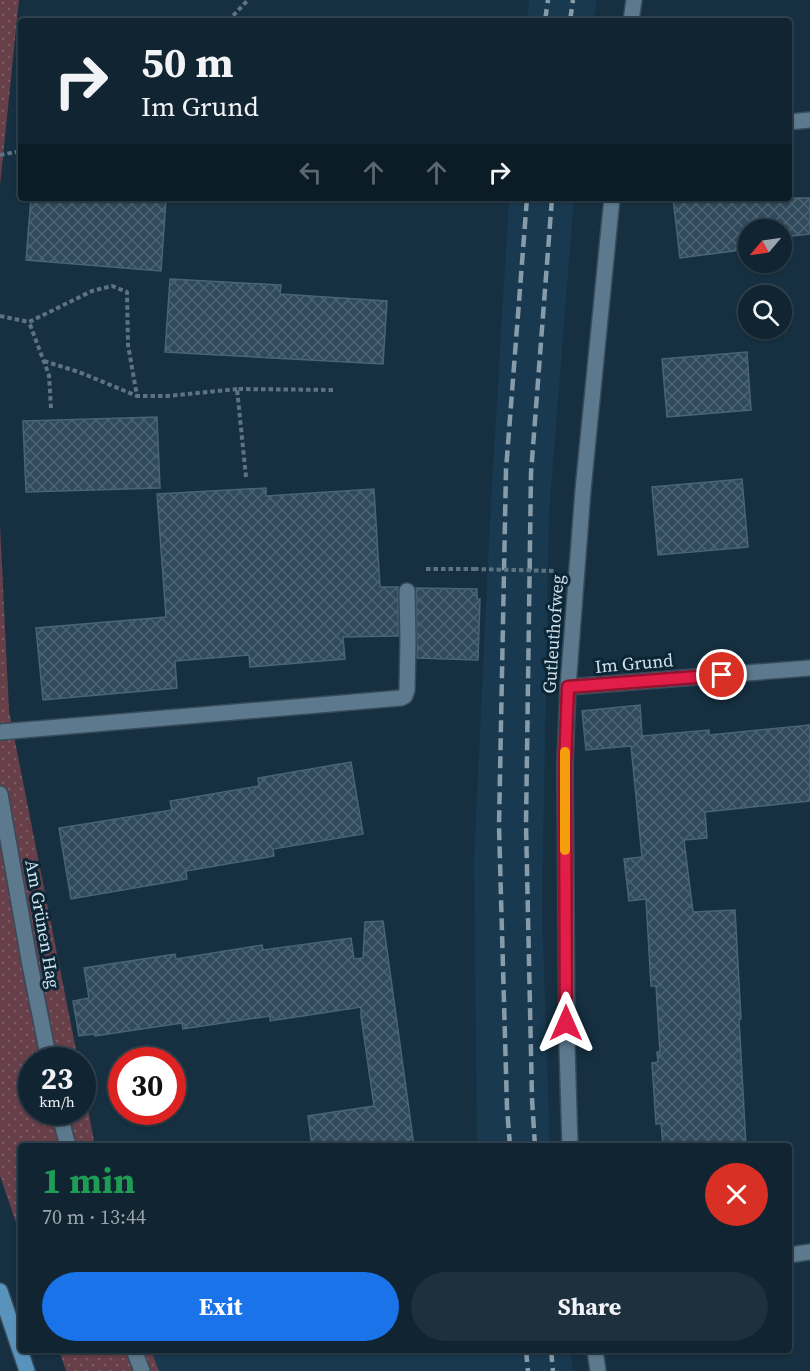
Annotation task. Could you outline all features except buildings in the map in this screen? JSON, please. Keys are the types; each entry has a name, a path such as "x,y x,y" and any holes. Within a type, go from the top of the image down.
{"main road":[{"path":"0,1291 18,1344"},
{"path":"21,1353 27,1371"}],"street":[{"path":"631,18 634,0"},
{"path":"792,122 810,120"},
{"name":"Gutleuthofweg","path":"570,1143 565,776 568,687 583,490 612,201"},
{"path":"0,732 402,698 407,690 407,591"},
{"name":"Im Grund","path":"568,687 810,668"},
{"name":"Am Grünen Hag","path":"0,794 46,1047"},
{"path":"62,1125 67,1143"},
{"path":"792,1255 810,1252"},
{"path":"135,1353 142,1371"},
{"path":"595,1353 598,1371"}],"path":[{"path":"231,18 248,0"},
{"path":"0,155 18,152"},
{"path":"0,316 29,322 92,291 112,286 127,292 128,345 137,396"},
{"path":"29,322 49,375 51,408"},
{"path":"44,360 137,396 167,396 237,389 336,390"},
{"path":"237,389 246,477"},
{"path":"419,569 555,571 555,577"}],"shaded area":[{"path":"0,0 19,0 0,185"},
{"path":"529,0 597,0 594,18 527,18"},
{"path":"509,201 574,201 549,514 542,910 550,1143 477,1143 474,860 490,519"},
{"path":"0,525 9,711 75,1047 18,1047 18,1125 91,1125 94,1143 18,1143 18,1228 0,1176"},
{"path":"60,1353 152,1353 159,1371 66,1371"},
{"path":"152,1353 570,1353 573,1371 159,1371"}],"railway":[{"path":"545,18 548,0"},
{"path":"570,18 573,0"},
{"path":"510,1143 499,826 506,470 527,201"},
{"path":"535,1143 526,824 531,473 552,201"},
{"path":"526,1353 528,1371"},
{"path":"551,1353 553,1371"}],"slow traffic":[{"path":"565,752 565,850"}],"route":[{"path":"566,1023 565,764 568,687 722,675"}]}
